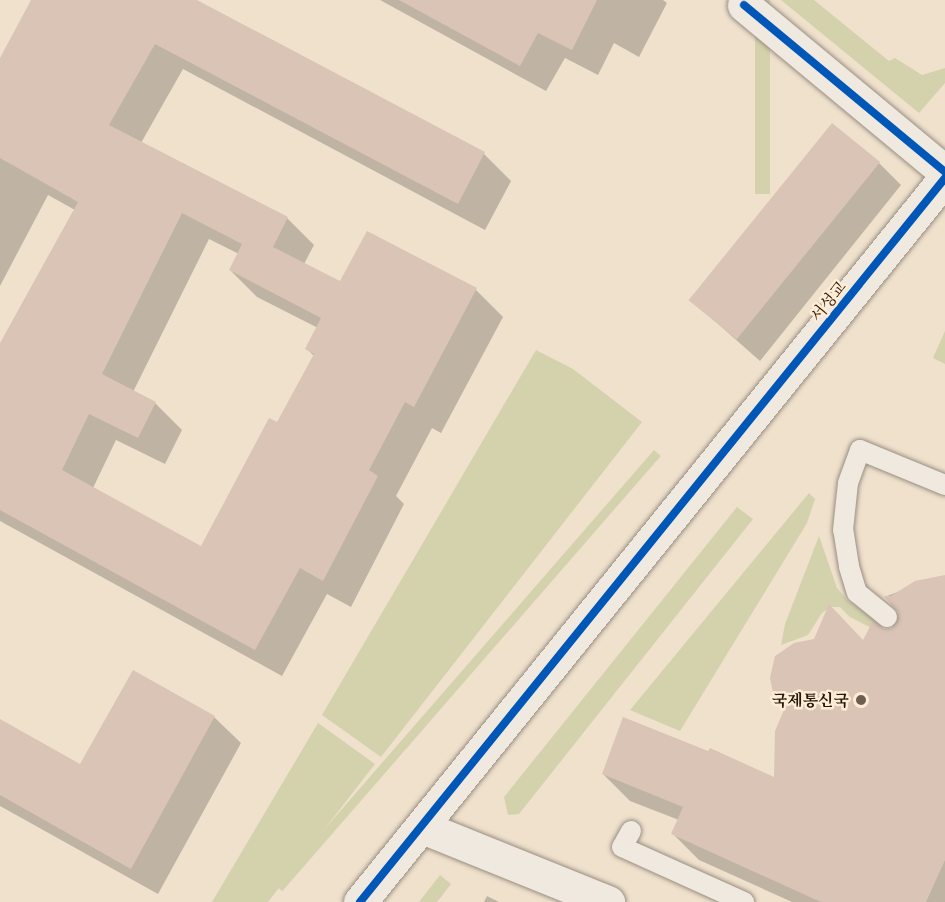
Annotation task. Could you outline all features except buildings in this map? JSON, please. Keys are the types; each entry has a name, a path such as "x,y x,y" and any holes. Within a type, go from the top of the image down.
{"street":[{"path":"744,5 945,172"},
{"name":"서성교","path":"360,902 945,178"},
{"path":"422,827 608,902"}],"lane":[{"path":"887,617 857,593 849,566 843,530 848,483 860,450 945,485"},
{"path":"631,831 622,848 744,902"}],"shaded area":[{"path":"755,0 770,0 770,194 755,194"},
{"path":"781,0 814,0 889,61 895,58 922,75 945,68 945,83 919,113"},
{"path":"945,331 945,364 933,358"},
{"path":"536,350 573,369 642,422 381,757 322,715"},
{"path":"654,450 661,456 282,891 275,885"},
{"path":"809,493 815,499 807,523 680,731 630,710"},
{"path":"737,507 753,519 519,814 508,815 504,797"},
{"path":"819,536 837,588 848,601 882,624 879,632 850,617 840,607 831,607 822,613 808,635 781,645 785,624"},
{"path":"318,723 375,764 268,902 212,902"},
{"path":"440,875 451,884 437,902 419,902"}],"cycle path":[{"path":"744,5 945,172"},
{"path":"360,902 945,178"}],"place":[{"name":"국제통신국","path":"861,700"}]}
